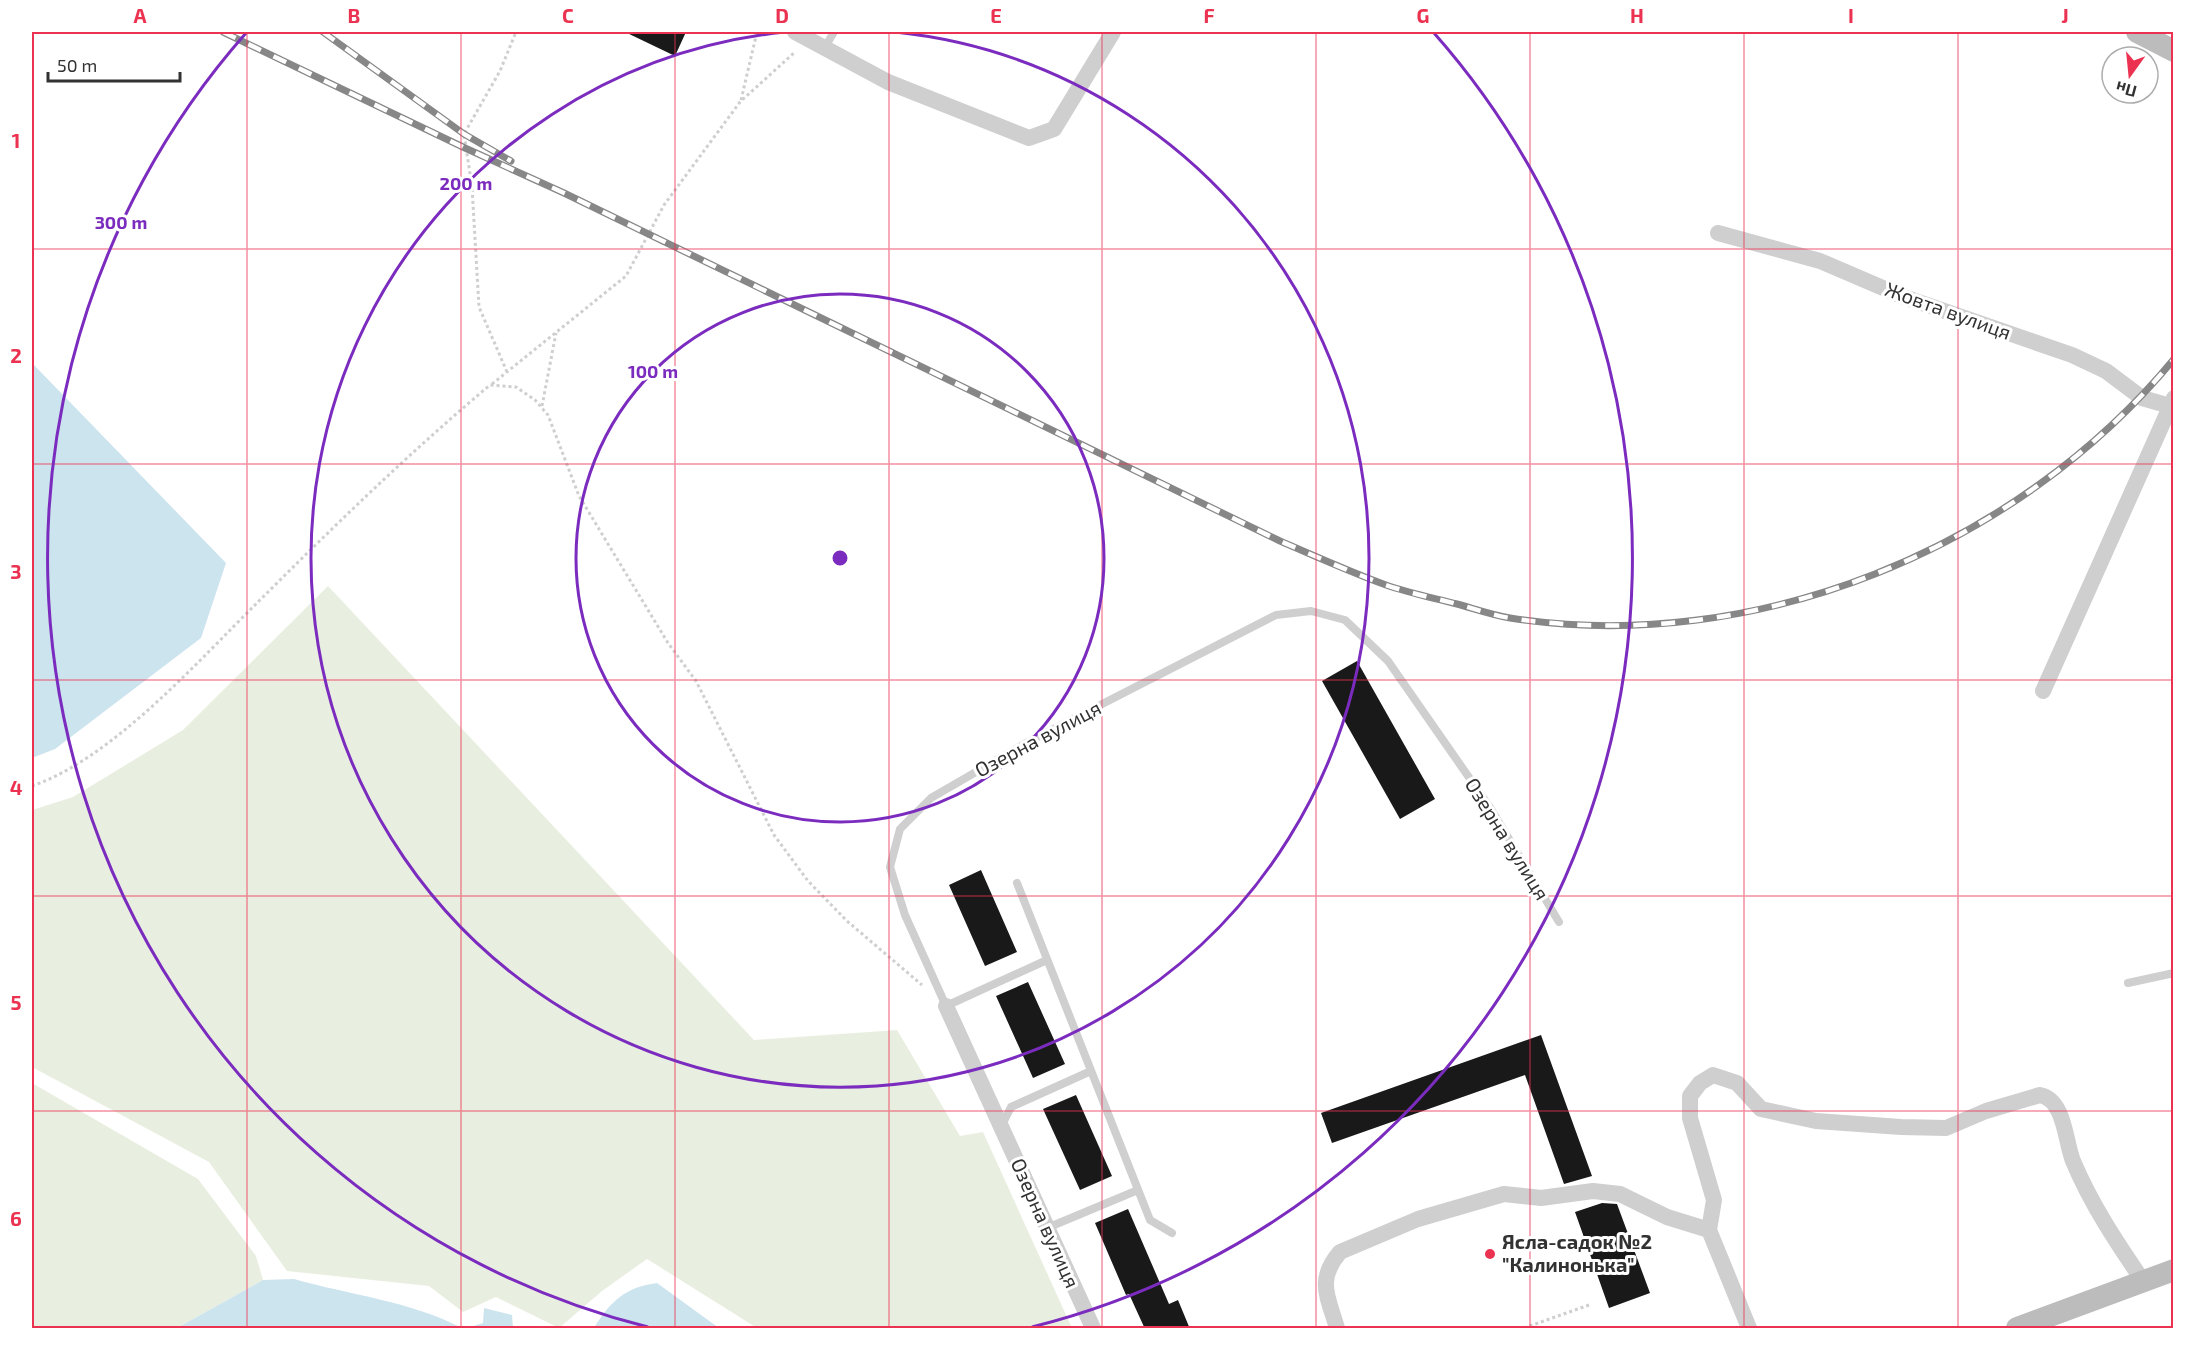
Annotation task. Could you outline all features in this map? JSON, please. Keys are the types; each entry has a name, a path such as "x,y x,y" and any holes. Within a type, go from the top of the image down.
{"main road":[{"path":"2137,32 2174,51"},
{"path":"2017,1329 2174,1270"}],"street":[{"path":"802,35 888,82 1029,138 1054,129 1113,32"},
{"name":"Жовта вулиця","path":"1718,233 1820,261 1904,297 2072,355 2106,371 2142,398 2172,402 2043,691"},
{"name":"Озерна вулиця","path":"946,1006 1093,1329"},
{"path":"1749,1329 1709,1230 1714,1200 1690,1118 1690,1096 1700,1083 1713,1075 1737,1083 1761,1109 1816,1121 1901,1127 1946,1128 1986,1111 2040,1095 2047,1096 2058,1110 2073,1161 2111,1235 2143,1281"},
{"path":"1337,1329 1325,1283 1331,1263 1340,1252 1418,1219 1504,1194 1541,1197 1593,1191 1620,1194 1667,1217 1709,1230"}],"lane":[{"path":"825,47 834,32"},
{"name":"Озерна вулиця","path":"946,1006 905,915 890,867 900,829 931,798 1026,743 1276,615 1288,612 1311,611 1345,620 1388,661 1491,809 1559,922"},
{"path":"1017,883 1150,1220 1172,1233"},
{"path":"946,1006 1047,960"},
{"path":"2128,983 2174,973"},
{"path":"1001,1126 1011,1107 1091,1071"},
{"path":"1047,1228 1138,1190"}],"path":[{"path":"507,372 479,307 472,187 464,134 500,71 516,32"},
{"path":"740,102 756,32"},
{"path":"32,786 58,777 142,716 425,440 626,276 664,205 740,102 802,35"},
{"path":"542,408 557,332"},
{"path":"490,385 516,387 548,415 579,496 668,643 696,681 774,835 808,881 847,921 946,1006"},
{"path":"1524,1329 1589,1305"}],"green space":[{"path":"328,586 754,1040 897,1030 960,1136 983,1132 1072,1328 757,1328 647,1259 602,1291 559,1328 496,1297 463,1312 429,1286 287,1271 209,1162 32,1067 32,810 73,797 183,730"},
{"path":"32,1083 198,1179 256,1256 263,1280 177,1328 32,1328"}],"water":[{"path":"32,363 226,563 201,638 55,749 32,758"},
{"path":"294,1279 422,1311 462,1328 177,1328 263,1280"},
{"path":"657,1283 719,1328 594,1328 613,1303 627,1292"},
{"path":"484,1308 512,1315 513,1328 467,1328 483,1323"}],"building":[{"path":"625,32 686,32 675,56"},
{"path":"1357,661 1435,799 1400,819 1322,681"},
{"path":"981,870 1017,952 985,966 949,885"},
{"path":"1028,982 1065,1064 1033,1078 996,996"},
{"path":"1541,1035 1592,1176 1564,1184 1525,1075 1332,1143 1321,1113"},
{"path":"1076,1095 1112,1176 1080,1190 1043,1109"},
{"path":"1602,1203 1617,1204 1650,1293 1609,1308 1575,1212"},
{"path":"1128,1209 1169,1304 1178,1300 1190,1329 1145,1329 1129,1294 1126,1295 1095,1223"}],"railway":[{"path":"223,32 564,193 1280,541 1386,585 1510,618 1602,626 1695,620 1786,603 1875,574 1960,534 2038,485 2110,426 2174,359"},
{"path":"323,32 464,134 511,161"}],"place":[{"name":"Ясла-садок №2 \"Калинонька\"","path":"1490,1254"}]}
